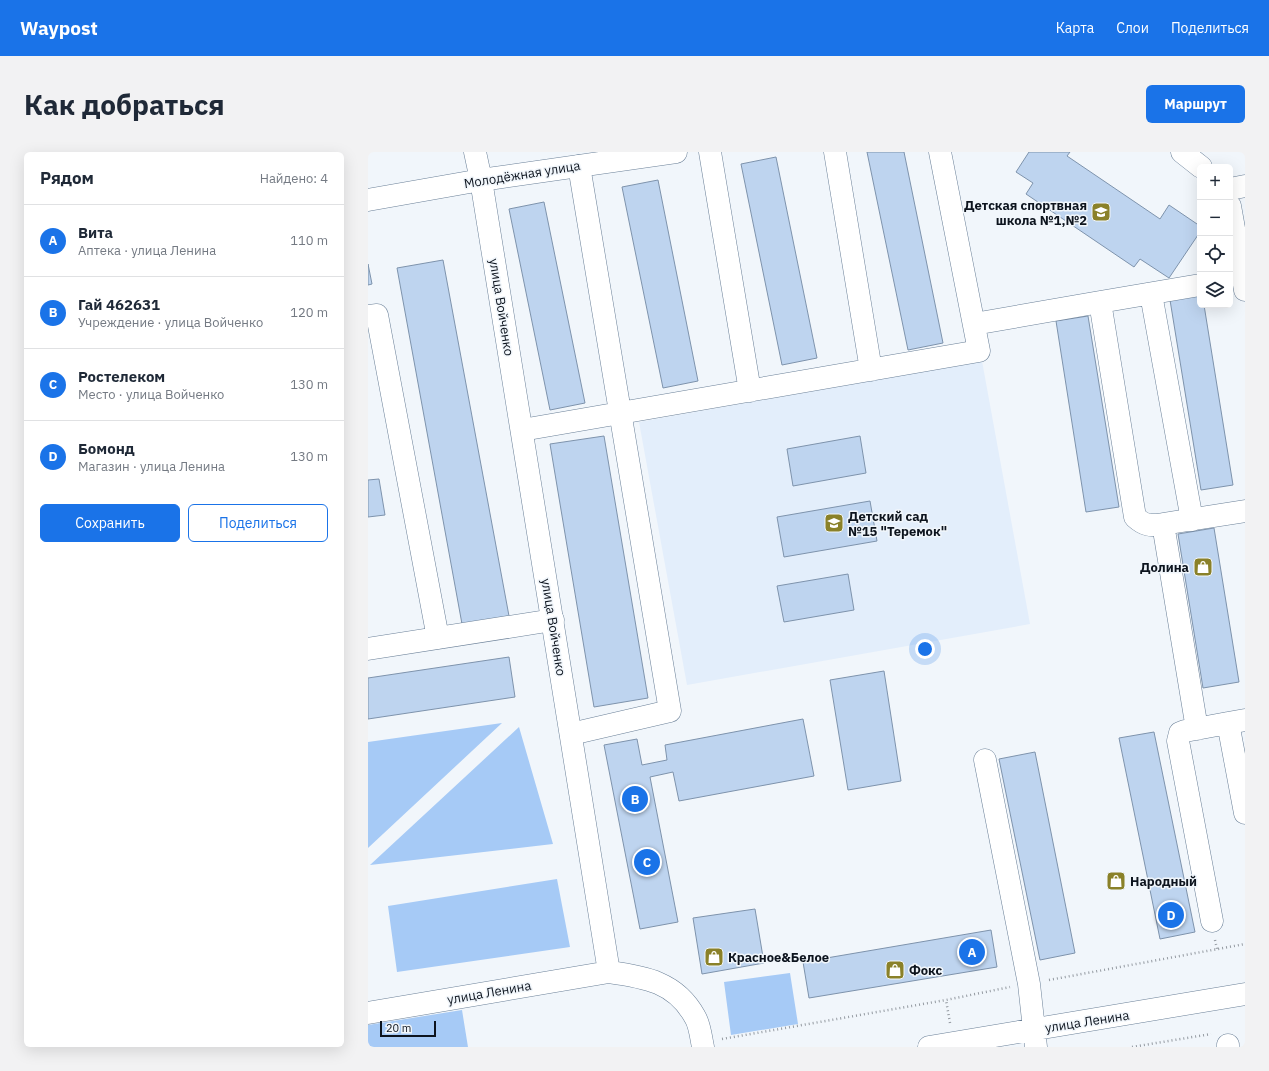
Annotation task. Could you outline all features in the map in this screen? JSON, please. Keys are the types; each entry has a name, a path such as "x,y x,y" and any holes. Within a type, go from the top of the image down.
{"main road":[{"name":"улица Войченко","path":"475,152 481,180 522,430 609,972"},
{"name":"Молодёжная улица","path":"368,200 481,180 676,152"},
{"path":"710,152 750,391"},
{"path":"835,152 871,370"},
{"path":"522,430 979,351 940,152"},
{"path":"1182,152 1197,164"},
{"path":"571,734 670,711 578,166"},
{"path":"1233,188 1245,186"},
{"path":"1233,232 1239,283"},
{"path":"974,324 1197,286"},
{"path":"1151,294 1192,520"},
{"path":"1100,302 1135,516 1140,522 1150,526 1245,511"},
{"path":"368,316 377,315 438,638"},
{"path":"1163,524 1197,729"},
{"path":"368,650 553,620"},
{"path":"1212,921 1178,741 1180,733 1236,722 1245,813"},
{"path":"985,760 1029,984 1034,1038"},
{"path":"609,972 645,978 666,986 684,1002 696,1018 702,1045"},
{"name":"улица Ленина","path":"368,1013 609,972"},
{"name":"улица Ленина","path":"929,1047 953,1043 1034,1038 1245,994"}],"path":[{"path":"702,1045 1245,944"},
{"path":"946,1000 953,1043"},
{"path":"1132,1047 1224,1042"}],"shaded area":[{"name":"Детский сад №15 \"Теремок\"","path":"982,361 1030,624 687,685 639,422"},
{"path":"502,723 368,848 368,742"},
{"path":"519,727 553,844 370,865"},
{"path":"557,879 570,947 397,972 388,906"},
{"path":"790,973 798,1024 731,1035 724,982"},
{"path":"462,1010 468,1047 368,1047 368,1025"}],"building":[{"path":"867,152 904,152 943,343 908,350"},
{"name":"Детская спортвная школа №1,№2","path":"1029,152 1070,152 1067,156 1160,219 1169,205 1197,224 1197,236 1169,278 1140,259 1134,267 1026,194 1033,183 1016,172"},
{"path":"776,157 817,358 782,365 741,164"},
{"path":"658,180 698,381 663,388 622,187"},
{"path":"544,202 585,403 550,410 509,209"},
{"path":"443,260 509,616 462,624 397,268"},
{"path":"368,264 372,284 368,285"},
{"path":"1197,296 1197,308 1204,308 1233,485 1201,490 1170,300"},
{"path":"1088,316 1119,507 1086,512 1056,321"},
{"path":"604,436 648,698 594,707 550,444"},
{"path":"860,436 866,473 793,486 787,449"},
{"path":"379,479 385,515 368,517 368,480"},
{"path":"870,501 877,541 784,557 777,517"},
{"path":"1214,528 1239,682 1203,688 1178,534"},
{"path":"848,574 854,610 784,622 777,586"},
{"path":"509,657 515,697 368,719 368,678"},
{"path":"884,671 901,781 848,790 830,680"},
{"path":"803,719 814,776 679,801 673,772 650,777 678,922 640,929 604,745 637,739 642,765 667,760 665,745"},
{"path":"1154,732 1195,932 1160,939 1119,738"},
{"path":"1035,752 1075,953 1040,960 999,759"},
{"path":"755,909 764,963 702,974 693,918"},
{"path":"991,930 997,967 809,998 803,962"}],"place":[{"name":"Детская спортвная школа №1,№2","path":"1101,212"},
{"name":"Детский сад №15 \"Теремок\"","path":"834,523"},
{"name":"Долина","path":"1203,567"},
{"name":"Гай 462631","path":"635,799"},
{"name":"Ростелеком","path":"647,862"},
{"name":"Народный","path":"1116,881"},
{"name":"Бомонд","path":"1171,915"},
{"name":"Вита","path":"972,952"},
{"name":"Красное&Белое","path":"714,957"},
{"name":"Фокс","path":"895,970"}]}
